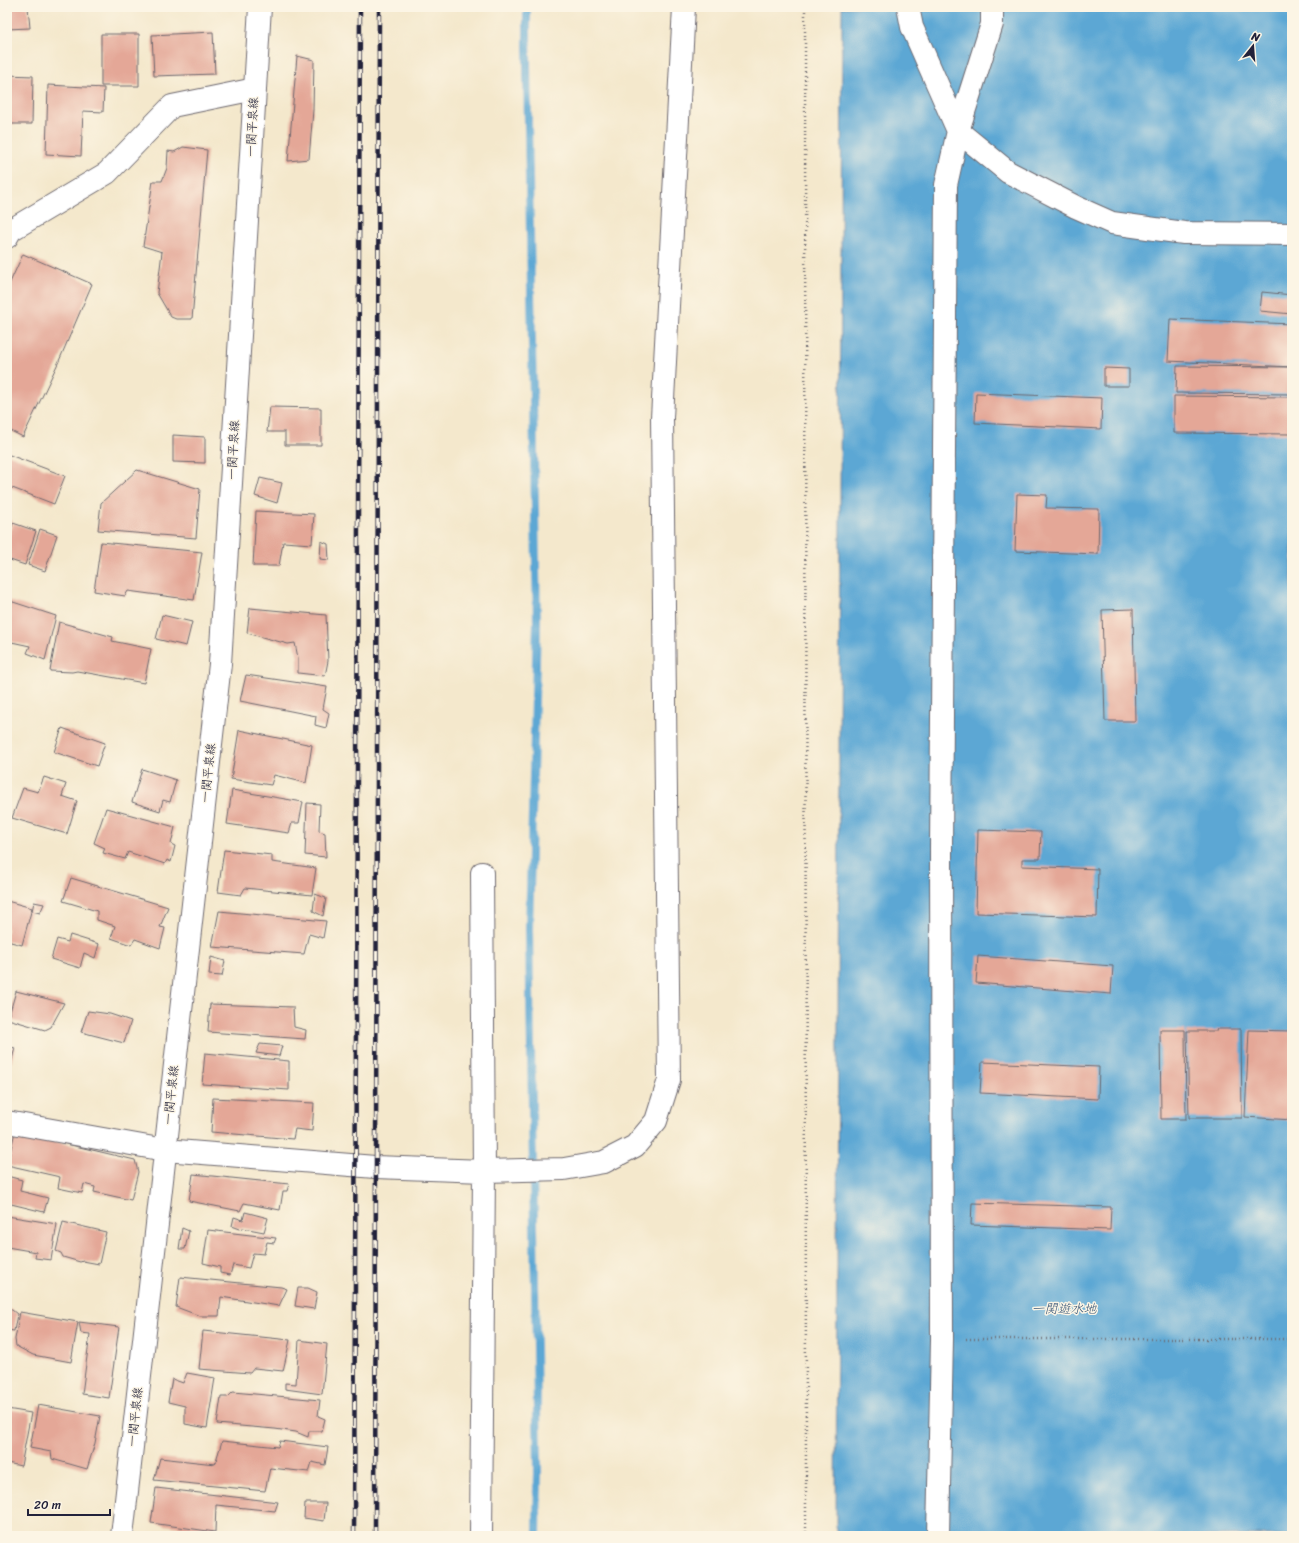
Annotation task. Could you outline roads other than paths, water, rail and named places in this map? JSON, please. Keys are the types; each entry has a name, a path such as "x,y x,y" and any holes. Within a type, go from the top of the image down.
{"street":[{"name":"一関平泉線","path":"122,1536 220,664 260,7"},
{"path":"7,1122 165,1150 375,1167 484,1171 564,1168 604,1162 635,1146 656,1121 669,1080 662,418 684,7"},
{"path":"908,7 912,27 958,131 1008,172 1076,207 1112,223 1184,232 1292,234"},
{"path":"938,1536 942,1339 941,841 946,185 958,131 992,24 992,7"},
{"path":"7,237 11,230 107,174 172,106 254,89"},
{"path":"480,1536 484,1171 482,873"}],"water":[{"name":"一関遊水地","path":"842,7 1292,7 1292,1536 836,1536"}],"waterway":[{"path":"527,7 537,622 529,929 538,1468 537,1536"}],"railway":[{"path":"354,1536 360,7"},
{"path":"375,1536 379,7"}]}
